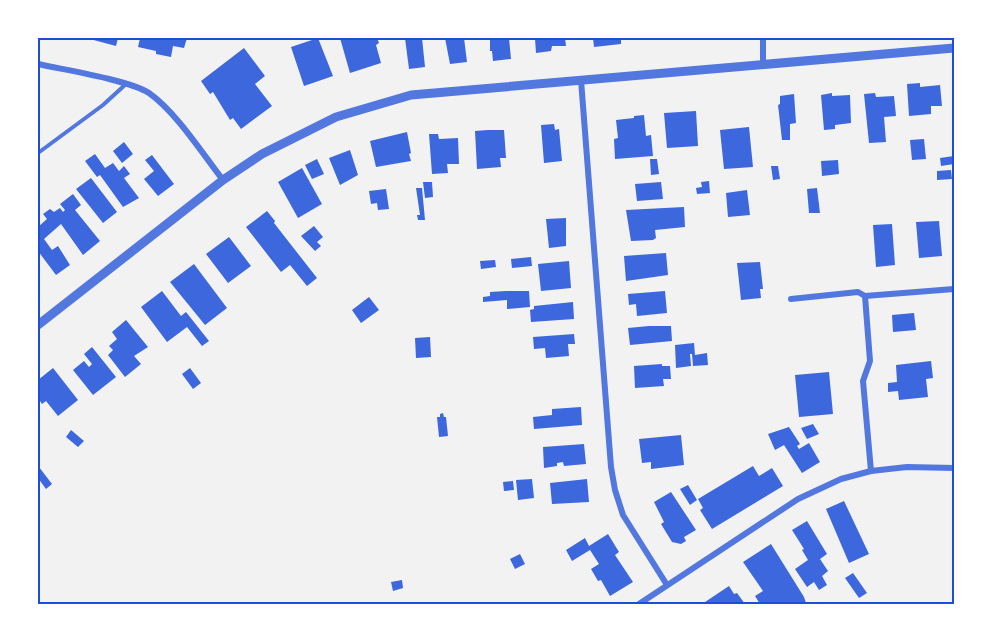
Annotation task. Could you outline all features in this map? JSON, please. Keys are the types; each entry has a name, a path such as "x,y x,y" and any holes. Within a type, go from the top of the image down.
{"street":[{"path":"763,38 763,63"},
{"path":"38,325 223,180 262,154 336,117 369,106 411,95 954,48"},
{"path":"38,64 126,84 147,92 167,109 223,180"},
{"path":"581,80 611,467 615,490 624,515 667,585"},
{"path":"791,299 858,291 865,296 954,289"},
{"path":"865,296 870,361 863,381 871,471"},
{"path":"639,604 798,499 841,479 871,471 907,467 954,468"}],"lane":[{"path":"38,153 103,105 126,84"}],"building":[{"path":"86,38 118,38 116,46"},
{"path":"140,38 187,38 184,48 173,46 171,57 138,47"},
{"path":"318,38 333,76 304,86 291,47"},
{"path":"340,38 377,38 379,43 376,45 381,63 350,73"},
{"path":"405,38 422,38 425,67 409,69"},
{"path":"445,38 464,38 467,62 450,64"},
{"path":"490,38 509,38 511,59 493,61"},
{"path":"535,38 565,38 566,46 552,46 551,51 536,53"},
{"path":"593,38 621,38 621,44 594,47"},
{"path":"244,48 265,76 255,84 272,106 241,129 233,118 230,120 213,92 210,94 201,81"},
{"path":"920,83 920,87 940,85 942,106 931,106 931,114 909,116 907,84"},
{"path":"832,93 832,96 850,95 851,123 835,125 835,129 824,130 821,95"},
{"path":"875,93 876,97 894,96 896,116 884,117 886,142 869,143 864,94"},
{"path":"794,94 796,123 790,124 790,140 782,140 778,105 780,96"},
{"path":"696,111 698,146 667,148 664,113"},
{"path":"644,115 646,136 651,135 653,156 615,159 614,139 618,138 616,120"},
{"path":"554,124 555,130 559,129 562,161 544,163 541,125"},
{"path":"749,127 753,167 724,169 720,130"},
{"path":"504,130 506,158 500,158 501,167 477,169 475,131"},
{"path":"407,132 411,161 376,167 370,141"},
{"path":"429,134 438,134 439,139 458,138 459,164 447,164 448,173 432,174"},
{"path":"924,139 926,159 912,160 910,140"},
{"path":"124,142 133,154 122,163 113,151"},
{"path":"350,150 358,175 340,185 329,158"},
{"path":"95,154 105,168 113,163 119,171 124,166 130,174 124,178 139,198 123,207 100,175 97,177 85,161"},
{"path":"152,155 174,184 158,196 144,179 154,171 145,160"},
{"path":"954,156 954,164 941,166 940,158"},
{"path":"317,159 324,174 312,179 305,165"},
{"path":"650,159 657,159 659,174 651,175"},
{"path":"838,160 839,174 822,176 821,161"},
{"path":"771,166 778,166 780,179 773,180"},
{"path":"302,168 322,204 298,218 278,182"},
{"path":"951,170 952,179 937,180 937,171"},
{"path":"91,178 117,212 103,223 76,189"},
{"path":"709,181 710,193 697,194 696,188 702,187 701,182"},
{"path":"423,182 432,182 433,197 425,198"},
{"path":"661,182 663,199 637,201 635,184"},
{"path":"416,188 422,188 425,220 418,220 417,215 420,215"},
{"path":"817,188 820,213 809,213 807,189"},
{"path":"386,189 389,209 378,210 377,203 371,204 369,191"},
{"path":"747,190 750,215 728,217 726,193"},
{"path":"73,194 81,205 75,210 100,241 83,255 61,224 44,239 52,250 58,246 70,265 56,275 38,251 38,227 47,219 43,214 50,209 54,212 60,208 63,212 65,210 60,204"},
{"path":"684,207 685,227 655,230 656,238 653,240 631,241 626,210"},
{"path":"267,211 317,278 307,286 290,265 281,272 246,227"},
{"path":"566,218 566,246 549,248 546,219"},
{"path":"939,221 942,256 919,258 916,222"},
{"path":"892,224 895,265 876,267 873,225"},
{"path":"314,226 323,237 317,242 321,246 315,251 301,236"},
{"path":"229,237 251,266 228,283 206,254"},
{"path":"666,253 668,275 626,281 624,256"},
{"path":"531,257 532,266 512,268 511,259"},
{"path":"495,260 496,267 481,269 480,261"},
{"path":"569,261 571,288 541,291 538,264"},
{"path":"760,262 763,289 760,289 761,298 741,300 737,263"},
{"path":"194,264 227,308 205,325 170,282"},
{"path":"162,291 181,316 186,312 209,341 202,346 187,327 167,342 141,307"},
{"path":"529,291 530,307 507,309 507,300 483,302 483,297 490,296 490,292"},
{"path":"665,291 667,313 637,316 636,304 629,305 628,294"},
{"path":"369,297 379,310 361,323 352,310"},
{"path":"573,302 574,319 531,322 530,310 534,309 534,306"},
{"path":"914,313 916,330 893,332 892,315"},
{"path":"126,320 148,347 134,356 141,364 125,377 108,355 113,350 109,346 117,339 112,332"},
{"path":"671,326 672,341 630,345 628,328"},
{"path":"574,334 575,344 568,344 569,356 546,358 545,348 534,349 533,337"},
{"path":"430,337 431,357 416,358 415,338"},
{"path":"694,343 695,355 707,353 708,365 693,366 692,354 690,354 691,366 676,368 675,345"},
{"path":"92,347 116,377 93,395 73,370 84,361 89,367 92,364 84,354"},
{"path":"931,361 933,378 926,379 928,397 899,400 898,391 888,392 888,383 897,382 896,365"},
{"path":"662,364 662,366 670,366 671,379 663,379 664,386 635,388 634,366"},
{"path":"53,368 78,400 58,416 46,401 42,404 38,398 38,380"},
{"path":"190,368 201,383 193,389 182,374"},
{"path":"829,372 833,414 799,417 795,375"},
{"path":"581,407 582,425 534,429 533,417 552,415 552,409"},
{"path":"443,413 446,417 448,436 439,437 437,417"},
{"path":"813,424 819,434 807,439 801,428"},
{"path":"789,427 800,444 797,446 799,449 809,443 820,462 802,473 784,445 775,450 768,434"},
{"path":"71,430 84,441 78,447 66,437"},
{"path":"681,435 684,465 651,469 651,462 642,463 639,439"},
{"path":"584,444 586,464 564,466 563,462 557,463 557,466 544,468 543,447"},
{"path":"753,466 759,476 772,468 783,486 712,529 700,510 703,508 698,499"},
{"path":"39,467 52,484 46,489 38,478"},
{"path":"532,479 534,498 518,500 516,480"},
{"path":"587,479 589,502 552,504 550,483"},
{"path":"513,481 514,490 504,491 503,482"},
{"path":"688,485 697,500 690,505 680,489"},
{"path":"671,492 696,530 684,537 686,541 681,544 672,542 661,524 664,522 654,502"},
{"path":"844,501 869,554 849,563 826,509"},
{"path":"807,521 827,554 820,559 828,571 822,576 827,585 819,590 814,582 807,587 795,569 808,560 792,530"},
{"path":"608,534 619,552 615,555 633,582 610,596 601,580 598,581 591,569 599,564 590,550 572,561 566,550 585,538 589,546"},
{"path":"771,544 806,603 760,604 755,596 763,591 743,562"},
{"path":"520,554 525,564 515,569 510,559"},
{"path":"853,573 867,593 859,598 845,578"},
{"path":"402,580 403,588 393,591 391,582"},
{"path":"729,586 745,604 702,604"}]}
